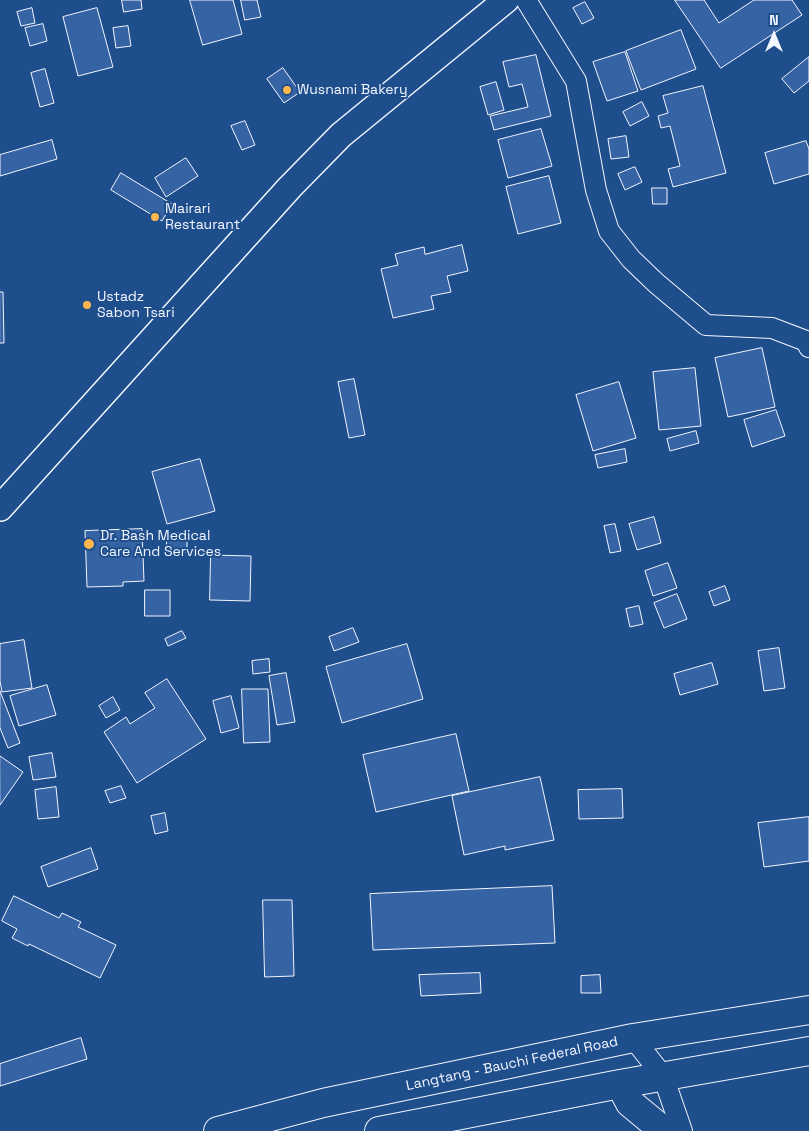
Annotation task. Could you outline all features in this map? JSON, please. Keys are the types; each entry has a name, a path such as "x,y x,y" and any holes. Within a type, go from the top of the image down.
{"main road":[{"name":"Langtang - Bauchi Federal Road","path":"218,1131 323,1103 634,1038 809,1010"},
{"path":"379,1131 620,1084 809,1050"},
{"path":"620,1084 630,1102 664,1131"}],"street":[{"path":"0,508 290,186 340,136 506,0"},
{"path":"526,0 576,81 596,190 609,231 631,259 706,326 772,328 806,341 809,347"},
{"path":"634,1038 663,1076 682,1131"}],"building":[{"path":"122,0 141,0 142,9 124,12"},
{"path":"190,0 233,0 242,34 203,45"},
{"path":"241,0 257,0 261,17 245,20"},
{"path":"675,0 704,0 719,23 754,0 792,0 802,15 721,68"},
{"path":"585,2 594,18 582,24 573,8"},
{"path":"32,8 35,23 21,26 17,12"},
{"path":"97,8 113,67 78,76 63,17"},
{"path":"43,24 47,41 30,46 25,28"},
{"path":"128,26 131,46 116,48 113,28"},
{"path":"681,30 696,69 641,90 626,51"},
{"path":"625,52 638,91 607,101 593,62"},
{"path":"536,55 551,116 494,130 490,116 528,107 522,84 509,87 503,62"},
{"path":"809,57 809,81 794,93 782,79"},
{"path":"283,68 300,92 284,103 267,79"},
{"path":"45,69 54,103 40,107 31,73"},
{"path":"496,82 504,110 488,115 480,87"},
{"path":"703,86 726,173 673,187 668,169 680,166 670,126 661,128 658,116 668,113 663,96"},
{"path":"642,102 649,116 630,126 623,112"},
{"path":"245,121 255,145 242,150 231,126"},
{"path":"541,129 552,166 508,178 498,140"},
{"path":"626,136 629,157 611,159 608,139"},
{"path":"52,140 57,159 0,176 0,155"},
{"path":"806,141 809,149 809,174 774,184 765,153"},
{"path":"186,158 198,176 166,197 155,178"},
{"path":"635,167 642,182 625,190 618,174"},
{"path":"121,173 172,204 162,221 111,190"},
{"path":"549,176 561,223 518,234 506,187"},
{"path":"652,188 667,188 667,204 653,204"},
{"path":"462,245 468,271 447,276 451,292 431,296 434,309 393,318 381,269 398,265 395,254 424,247 425,254"},
{"path":"0,292 3,292 4,343 0,343"},
{"path":"762,348 775,407 728,417 715,358"},
{"path":"695,368 701,426 659,430 653,372"},
{"path":"354,379 365,435 349,438 338,382"},
{"path":"619,382 636,438 593,451 576,395"},
{"path":"776,410 785,436 752,447 744,420"},
{"path":"696,431 699,443 670,451 667,439"},
{"path":"625,449 627,462 598,468 595,455"},
{"path":"200,459 215,511 167,524 152,472"},
{"path":"654,517 661,543 637,550 629,524"},
{"path":"615,524 621,551 610,553 604,526"},
{"path":"142,529 144,581 123,582 123,586 87,587 85,531"},
{"path":"187,533 187,552 167,552 166,534"},
{"path":"211,555 251,556 250,601 210,600"},
{"path":"668,563 677,588 653,596 645,571"},
{"path":"725,586 730,600 714,606 709,592"},
{"path":"145,590 170,590 170,616 145,616"},
{"path":"677,594 687,619 664,628 654,603"},
{"path":"639,606 643,624 630,627 626,609"},
{"path":"353,628 359,642 334,651 329,637"},
{"path":"182,631 186,638 168,646 165,639"},
{"path":"24,640 32,688 2,692 0,681 0,644"},
{"path":"407,644 423,699 342,723 326,667"},
{"path":"779,648 785,688 764,691 758,651"},
{"path":"269,659 270,672 253,674 252,661"},
{"path":"712,663 718,684 680,695 674,674"},
{"path":"286,673 295,722 277,725 269,676"},
{"path":"167,679 206,739 137,783 104,732 126,717 130,724 155,708 145,693"},
{"path":"47,685 56,715 19,726 10,696"},
{"path":"242,689 268,689 270,742 244,743"},
{"path":"0,691 20,743 8,748 0,728"},
{"path":"231,696 239,728 221,733 213,701"},
{"path":"113,697 120,710 106,718 99,706"},
{"path":"456,734 469,791 376,812 363,755"},
{"path":"52,753 56,777 33,780 29,757"},
{"path":"0,756 23,772 0,805"},
{"path":"540,777 554,840 505,850 505,846 464,855 452,796"},
{"path":"121,786 126,798 110,803 105,791"},
{"path":"56,787 59,817 38,819 35,790"},
{"path":"622,789 623,818 579,819 578,790"},
{"path":"165,813 168,831 155,834 151,816"},
{"path":"809,817 809,861 764,867 758,823"},
{"path":"91,848 98,869 48,887 41,867"},
{"path":"552,886 555,943 373,950 370,894"},
{"path":"14,896 59,918 62,913 81,922 78,927 116,945 100,978 29,944 28,946 12,938 17,929 2,921"},
{"path":"263,900 292,900 294,976 265,977"},
{"path":"480,973 481,993 421,996 419,975"},
{"path":"600,975 601,993 581,993 581,976"},
{"path":"81,1038 87,1059 0,1086 0,1064"}],"place":[{"name":"Wusnami Bakery","path":"287,90"},
{"name":"Mairari Restaurant","path":"155,217"},
{"name":"Ustadz Sabon Tsari","path":"87,305"},
{"name":"Dr. Bash Medical Care And Services","path":"89,544"}]}
